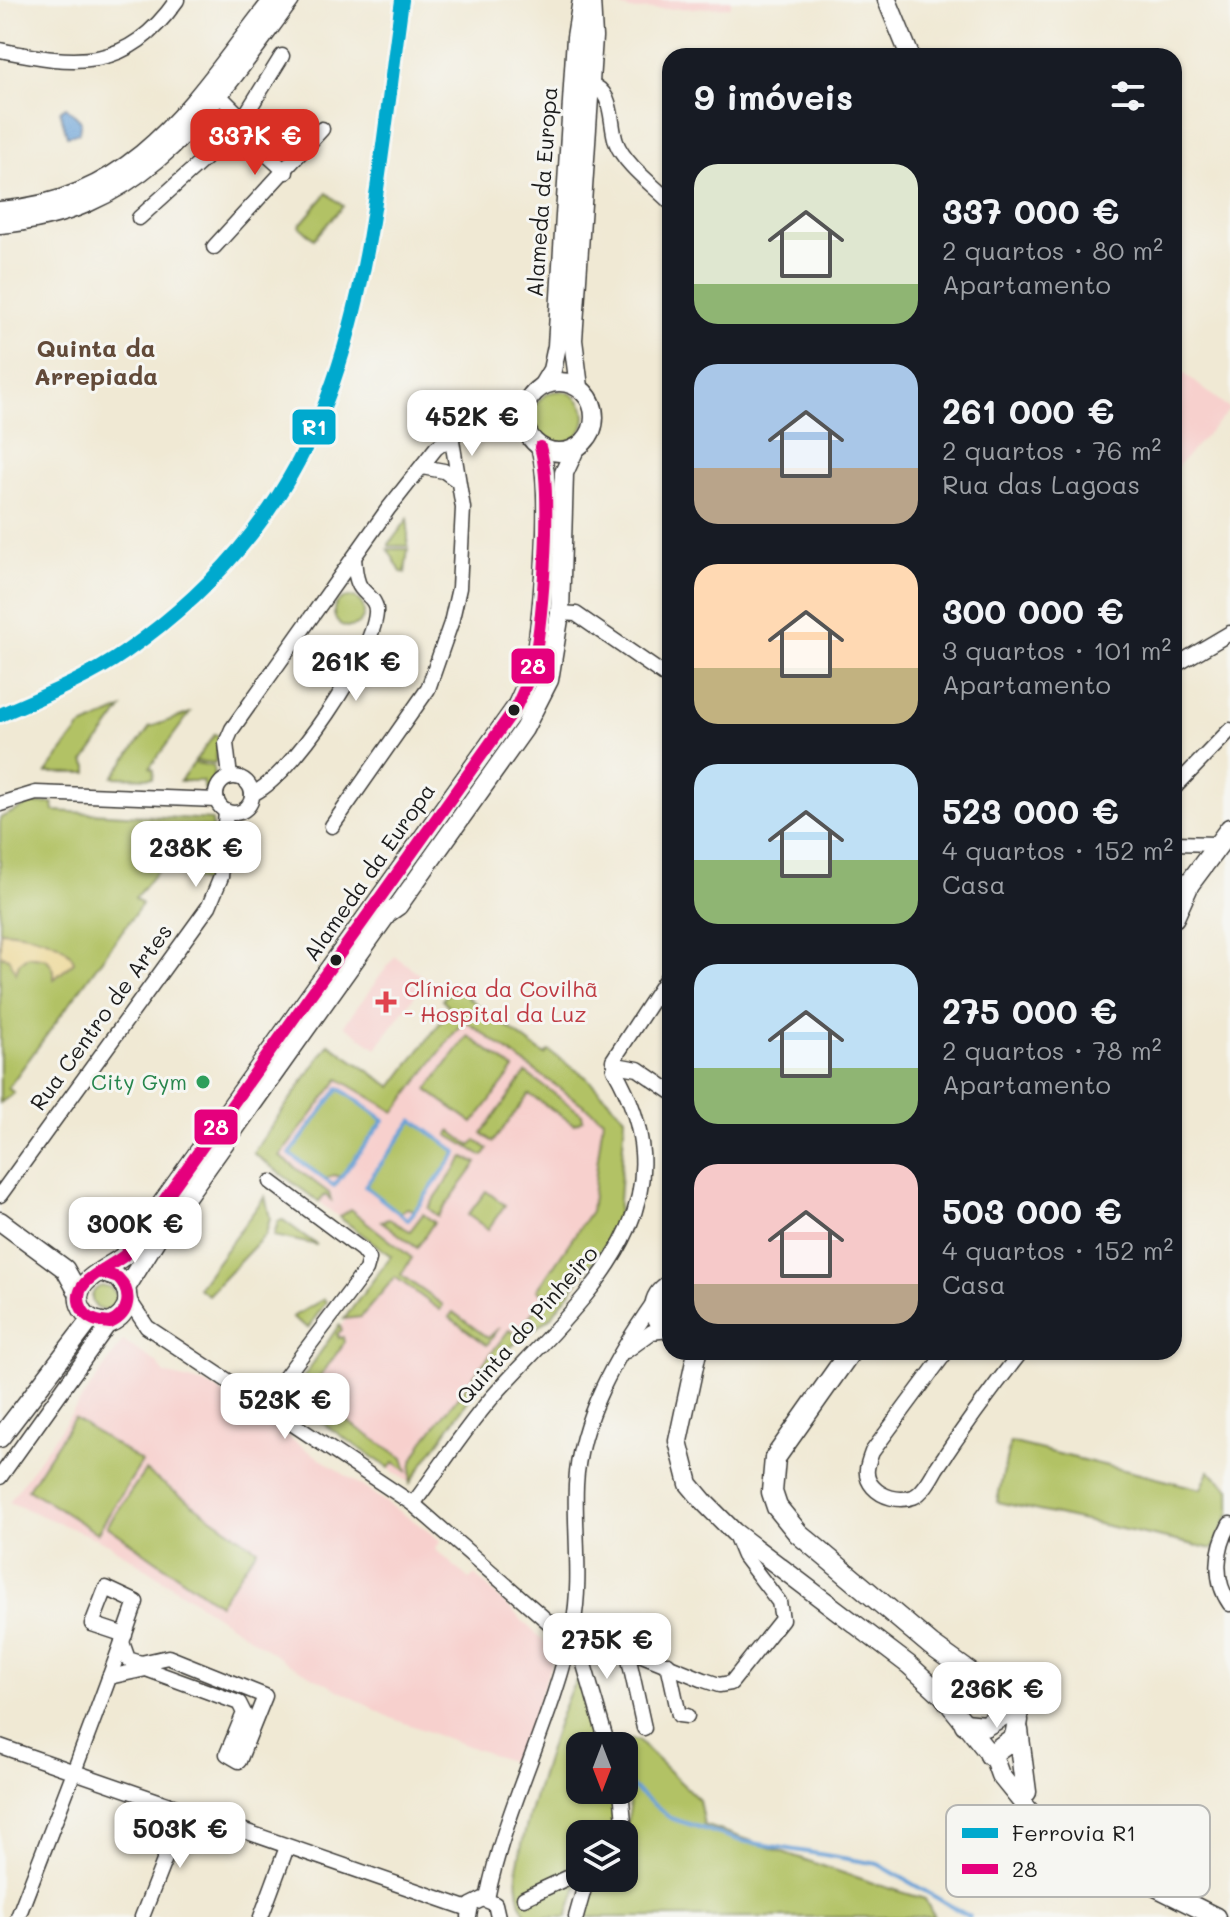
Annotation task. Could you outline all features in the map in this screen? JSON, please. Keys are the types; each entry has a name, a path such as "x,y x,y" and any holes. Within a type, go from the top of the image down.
{"main road":[{"path":"0,211 67,199 91,189 134,161 204,89 273,0"},
{"path":"0,224 53,217 97,201 143,172 218,94 290,0"},
{"name":"Alameda da Europa","path":"97,1274 125,1255 516,707 530,678 538,633 547,476 523,418 527,401 543,385 552,370 557,346 576,37 582,0"},
{"name":"Alameda da Europa","path":"127,1294 138,1265 524,729 549,680 560,613 564,473 575,449 589,435 595,415 574,371 573,336 589,84 591,0"},
{"path":"887,0 907,48"},
{"path":"899,0 918,48"},
{"path":"543,385 561,381 579,387"},
{"path":"534,441 557,452 575,449"},
{"path":"1182,899 1216,844 1230,829"},
{"path":"0,1221 65,1269 79,1294 81,1306 106,1321"},
{"path":"0,1438 127,1294 118,1278 71,1267 65,1269"},
{"path":"79,1294 97,1274"},
{"path":"662,1289 654,1302 656,1318 662,1324"},
{"path":"692,1360 679,1422 681,1463 689,1484 734,1532 909,1665 942,1695 993,1758 1005,1783 1022,1805"},
{"path":"844,1360 775,1458 771,1476 777,1507 798,1533 1003,1704 1016,1711 1026,1792"},
{"path":"965,1724 985,1726 1003,1704"},
{"path":"993,1758 1002,1729 1003,1704"},
{"path":"993,1758 1011,1743 1018,1730"},
{"path":"993,1758 1002,1762 1036,1805"},
{"path":"1176,1897 1216,1917"}],"street":[{"path":"0,50 77,63 107,58 156,28 177,0"},
{"path":"139,218 238,129 282,56"},
{"path":"589,84 598,86 607,98 619,149 662,194"},
{"path":"218,94 236,112 238,129 286,172"},
{"path":"200,115 218,129 238,129"},
{"path":"214,247 286,172 322,129"},
{"path":"252,794 245,781 230,777 226,762 228,736 354,558 422,467 451,434 527,401"},
{"path":"483,419 507,422 534,441"},
{"path":"332,826 428,689 440,659 459,588 463,508 451,434"},
{"path":"422,467 444,471 458,481"},
{"path":"0,804 36,793 245,808 252,794 264,789 284,771 350,678 377,609 372,598 360,587 354,558"},
{"path":"328,594 348,587 360,587"},
{"path":"560,613 576,614 662,673"},
{"path":"1182,661 1230,633"},
{"path":"1182,780 1230,730"},
{"name":"Rua Centro de Artes","path":"0,1195 215,895 221,877 218,786 230,777"},
{"path":"1182,843 1216,844"},
{"path":"662,995 615,1065 638,1069 662,1086"},
{"name":"Quinta do Pinheiro","path":"413,1504 477,1416 599,1282 625,1240 638,1197 640,1160 635,1120 615,1065"},
{"path":"265,1404 366,1270 369,1259 362,1250 271,1182"},
{"path":"127,1294 144,1325"},
{"path":"487,1899 571,1634 576,1484 582,1449 606,1381 654,1302"},
{"path":"0,1477 106,1321 144,1325 265,1404 413,1504 571,1634 626,1646 719,1685 731,1683 782,1619 779,1602 744,1556 734,1532"},
{"path":"622,1353 652,1332 662,1331"},
{"path":"940,1360 872,1452 866,1469 868,1482 879,1494 895,1499 914,1497 1015,1360"},
{"path":"1230,1524 1217,1561 1220,1587 1230,1604"},
{"path":"571,1634 603,1732"},
{"path":"18,1917 75,1771 109,1677 124,1639 128,1659 141,1663 168,1657 265,1696 239,1761 227,1754 244,1713 239,1703 146,1669 109,1677"},
{"path":"626,1646 644,1728"},
{"path":"668,1664 679,1715 687,1716"},
{"path":"0,1746 469,1913 478,1900 487,1899 497,1908 498,1917"},
{"path":"142,1917 184,1810"},
{"path":"261,1917 287,1847"},
{"path":"524,1898 566,1878"},
{"path":"576,1917 583,1892"}],"shaded area":[{"path":"602,0 731,0 731,7 630,10"},
{"path":"1182,372 1230,409 1182,461"},
{"name":"Clínica da Covilhã - Hospital da Luz","path":"395,956 427,979 376,1048 344,1025"},
{"path":"470,1001 545,1055 549,1051 585,1077 625,1117 617,1229 551,1317 501,1354 410,1483 288,1400 391,1256 261,1159 331,1065 392,1108"},
{"path":"123,1341 156,1362 165,1374 205,1384 219,1391 417,1523 441,1541 435,1549 469,1579 475,1575 555,1652 517,1764 391,1718 286,1662 109,1544 9,1502"}],"green space":[{"path":"327,193 343,206 314,239 299,226"},
{"path":"559,391 577,399 585,417 577,435 559,443 541,435 533,417 541,399"},
{"path":"408,519 408,546 389,546 389,544"},
{"path":"388,549 408,549 405,573 401,572"},
{"path":"349,597 360,601 364,612 360,623 349,627 338,623 334,612 338,601"},
{"path":"122,709 84,762 88,773 46,773 80,728"},
{"path":"190,713 150,767 154,770 153,778 113,777 150,727"},
{"path":"215,734 220,737 215,763 195,761"},
{"path":"194,763 214,766 213,778 205,790 202,781 180,781"},
{"path":"53,803 54,811 212,820 214,857 210,884 160,868 135,898 142,904 8,1088 14,1093 0,1103 0,818 30,804"},
{"path":"454,987 545,1055 549,1051 586,1077 625,1117 617,1229 551,1317 501,1354 410,1483 412,1462 423,1442 509,1330 517,1334 544,1296 537,1290 591,1211 603,1119 464,1020 395,1112 339,1079 280,1156 329,1193 331,1200 325,1195 319,1202 253,1153 329,1044 392,1087 451,1008 442,1000"},
{"path":"468,1036 514,1069 473,1123 427,1090"},
{"path":"526,1073 582,1114 583,1120 574,1124 529,1094 493,1142 482,1133"},
{"path":"339,1088 384,1120 341,1177 333,1175 326,1179 290,1154"},
{"path":"413,1120 457,1152 415,1210 407,1208 399,1213 365,1186"},
{"path":"451,1131 471,1146 476,1140 488,1149 483,1156 448,1135"},
{"path":"464,1157 477,1163 438,1216 428,1208"},
{"path":"486,1191 505,1205 488,1229 468,1215"},
{"path":"265,1196 270,1218 266,1234 208,1295 198,1288"},
{"path":"350,1209 412,1258 401,1275 443,1305 440,1310 395,1277 361,1317 344,1319 391,1256 339,1217"},
{"path":"423,1214 434,1222 417,1248 381,1221 389,1219 410,1231"},
{"path":"283,1220 317,1245 274,1236 278,1221"},
{"path":"104,1286 112,1290 116,1298 112,1306 104,1310 96,1306 92,1298 96,1290"},
{"path":"324,1299 326,1302 308,1328 292,1317"},
{"path":"453,1312 488,1338 499,1328 487,1345 449,1317"},
{"path":"339,1325 342,1330 337,1334 339,1338 343,1337 344,1343 307,1395 403,1458 407,1471 394,1462 389,1468 288,1400"},
{"path":"74,1418 142,1462 97,1533 28,1489"},
{"path":"1010,1442 1201,1489 1209,1471 1230,1489 1230,1512 1213,1549 997,1502"},
{"path":"145,1471 257,1549 219,1604 107,1526"},
{"path":"578,1678 596,1732 566,1732 566,1804 617,1804 619,1819 566,1820 566,1892 575,1892 567,1917 528,1917 520,1900 518,1884 521,1848 553,1738"},
{"path":"638,1741 699,1800 704,1825 925,1899 934,1917 587,1917 592,1892 638,1892 638,1820 627,1820 629,1804 638,1804"}],"sand":[{"path":"0,931 53,942 70,954 74,962 54,979 54,970 47,959 28,956 19,963 16,973 9,958 0,955"}],"water":[{"path":"66,107 81,121 79,133 67,136 60,111"}],"waterway":[{"path":"339,1088 384,1120 334,1186 290,1154 339,1088"},
{"path":"413,1120 457,1152 408,1220 365,1186 413,1120"},
{"path":"638,1792 670,1818 742,1841 878,1864 970,1917"}],"rail line":[{"name":"R1","path":"0,715 64,687 110,662 204,587 264,517 309,442 340,362 362,278 402,0"}],"transit line":[{"name":"28","path":"101,1272 118,1278 126,1290 125,1309 110,1323 94,1320 82,1309 79,1299 85,1283 125,1255 516,707 534,662 541,615 546,492 540,447"}],"place":[{"name":"Clínica da Covilhã - Hospital da Luz","path":"386,1002"},
{"name":"City Gym","path":"203,1082"}],"district":[{"name":"Quinta da Arrepiada","path":"96,363"}]}
